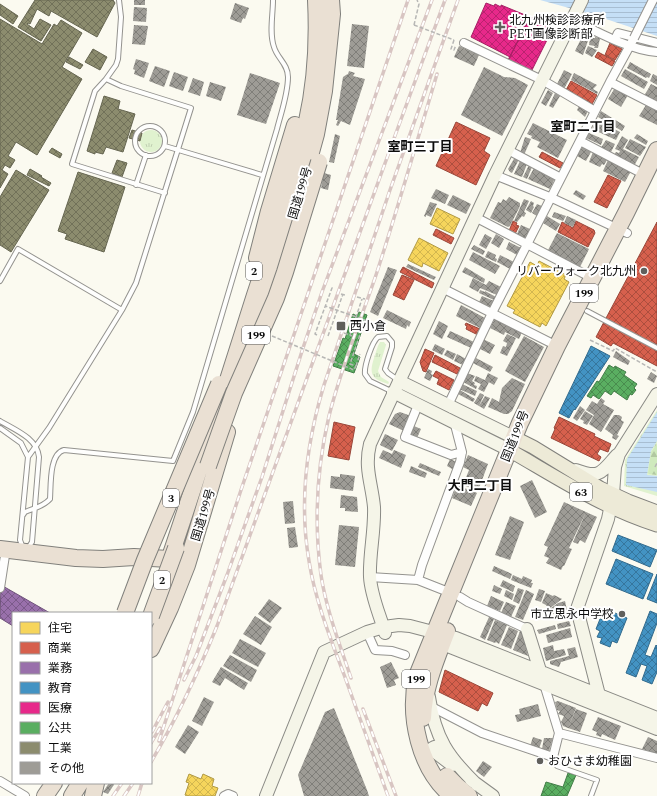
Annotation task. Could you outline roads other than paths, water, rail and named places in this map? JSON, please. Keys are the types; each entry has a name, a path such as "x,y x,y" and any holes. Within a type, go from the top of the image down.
{"highway":[{"name":"2","path":"134,612 189,473 247,302 269,211 296,120 324,7"},
{"path":"152,613 172,553 208,466 241,376 281,285 319,162 327,132 336,62 324,7"},
{"name":"国道199号","path":"172,553 244,331 299,153 308,119 316,42 324,7"},
{"name":"国道199号","path":"152,647 170,608 187,565 302,186 316,134 324,91 324,7"},
{"name":"国道199号","path":"516,446 532,420 587,311 623,230 651,175 657,150"},
{"name":"国道199号","path":"430,756 423,719 424,700 439,638 455,595 557,346 592,278 623,230"},
{"name":"3","path":"125,612 145,560 219,384"},
{"path":"3,549 103,559 172,553 187,565"},
{"name":"2","path":"148,612 172,553"},
{"name":"国道199号","path":"439,638 420,668 415,686 413,706 416,729 430,756 441,769 452,793 473,790"},
{"path":"45,796 54,784"},
{"path":"49,796 55,784"},
{"path":"64,796 66,784"},
{"path":"64,796 71,784"},
{"path":"72,796 79,784"},
{"path":"94,796 96,784"}],"main road":[{"name":"63","path":"516,446 566,466 583,478 613,494 657,512"},
{"name":"63","path":"516,446 585,495 611,508 657,525"}],"street":[{"path":"384,630 372,590 370,577 374,506 368,474 368,454 373,435 495,175 582,0"},
{"path":"418,580 422,565 460,462 462,452 450,401 492,313 653,0"},
{"path":"574,17 631,42 645,47 657,47"},
{"path":"657,43 618,32 619,36 649,52 657,52"},
{"path":"464,43 542,80 595,111"},
{"path":"610,82 657,106"},
{"path":"580,141 651,175"},
{"path":"508,150 561,178"},
{"path":"495,175 552,198 623,230"},
{"path":"475,217 592,278"},
{"path":"442,288 557,346"},
{"path":"399,381 452,407 516,446"},
{"path":"393,392 455,424 516,446"},
{"path":"566,466 586,473 596,474 603,470 619,454 657,394"},
{"path":"418,405 405,437 451,455 462,452"},
{"path":"597,700 577,609 611,508 615,467 619,454"},
{"path":"0,588 3,549"},
{"path":"370,577 418,580 455,595 527,629 559,733 553,757 482,733 430,706"},
{"path":"266,796 324,652 347,642 384,630 404,631 439,638 597,700 657,729"},
{"path":"368,635 374,650 392,651 405,655"},
{"path":"428,681 430,706 436,730 447,752"},
{"path":"597,700 657,718"},
{"path":"559,733 657,758"},
{"path":"473,790 461,770 447,752 442,747 437,746 430,756 473,790 493,796"},
{"path":"0,781 25,796"},
{"path":"224,796 228,794 233,796"}],"lane":[{"path":"119,0 121,17 118,59 116,66 95,91 72,164 165,193"},
{"path":"23,515 27,511 36,509 47,503 50,499 53,463 55,456 59,451 64,450 173,461 193,412 262,175 277,129 288,78 284,63 274,49 272,41 273,0"},
{"path":"25,552 20,540 28,457 49,428 122,310 136,283 192,108 121,86 106,79"},
{"path":"154,125 159,128 165,136 165,146 158,154 154,156 146,155 139,152 135,142 137,132 144,126 154,125"},
{"path":"165,146 262,175"},
{"path":"136,184 146,155"},
{"path":"0,281 18,249 122,310"},
{"path":"587,311 657,348"},
{"path":"393,392 370,381 365,374 365,368 373,343 378,337 385,336 391,339 392,347 385,369 399,381"},
{"path":"0,421 23,434 36,446 39,456 36,509 32,542 25,552"},
{"path":"0,428 21,443 28,457"},
{"path":"553,757 557,766 597,780 592,796"}],"water":[{"path":"540,0 657,0 657,36 591,14"},
{"path":"657,412 657,441 651,451 647,475 657,476 657,492 626,485 627,459"}],"railway":[{"path":"159,741 241,490 408,0"},
{"path":"184,680 196,656 227,575 262,477 322,292 432,0"},
{"path":"152,760 187,695 217,626 445,0"},
{"path":"388,796 326,627 316,594 306,539 306,472 313,428 324,385 390,190 458,0"},
{"path":"351,678 323,588 319,555 317,515 319,475 325,435 339,380 376,275 437,74"},
{"path":"152,732 168,702"},
{"path":"363,709 396,796"},
{"path":"152,741 160,728"},
{"path":"113,796 121,784"},
{"path":"124,796 132,784"},
{"path":"138,796 142,784"}],"place":[{"name":"北九州検診診療所 PET画像診断部","path":"500,27"},
{"name":"リバーウォーク北九州","path":"644,271"},
{"name":"西小倉","path":"341,326"},
{"name":"市立思永中学校","path":"622,614"},
{"name":"おひさま幼稚園","path":"540,761"}],"district":[{"name":"室町二丁目","path":"583,126"},
{"name":"室町三丁目","path":"420,146"},
{"name":"大門二丁目","path":"480,485"}]}
